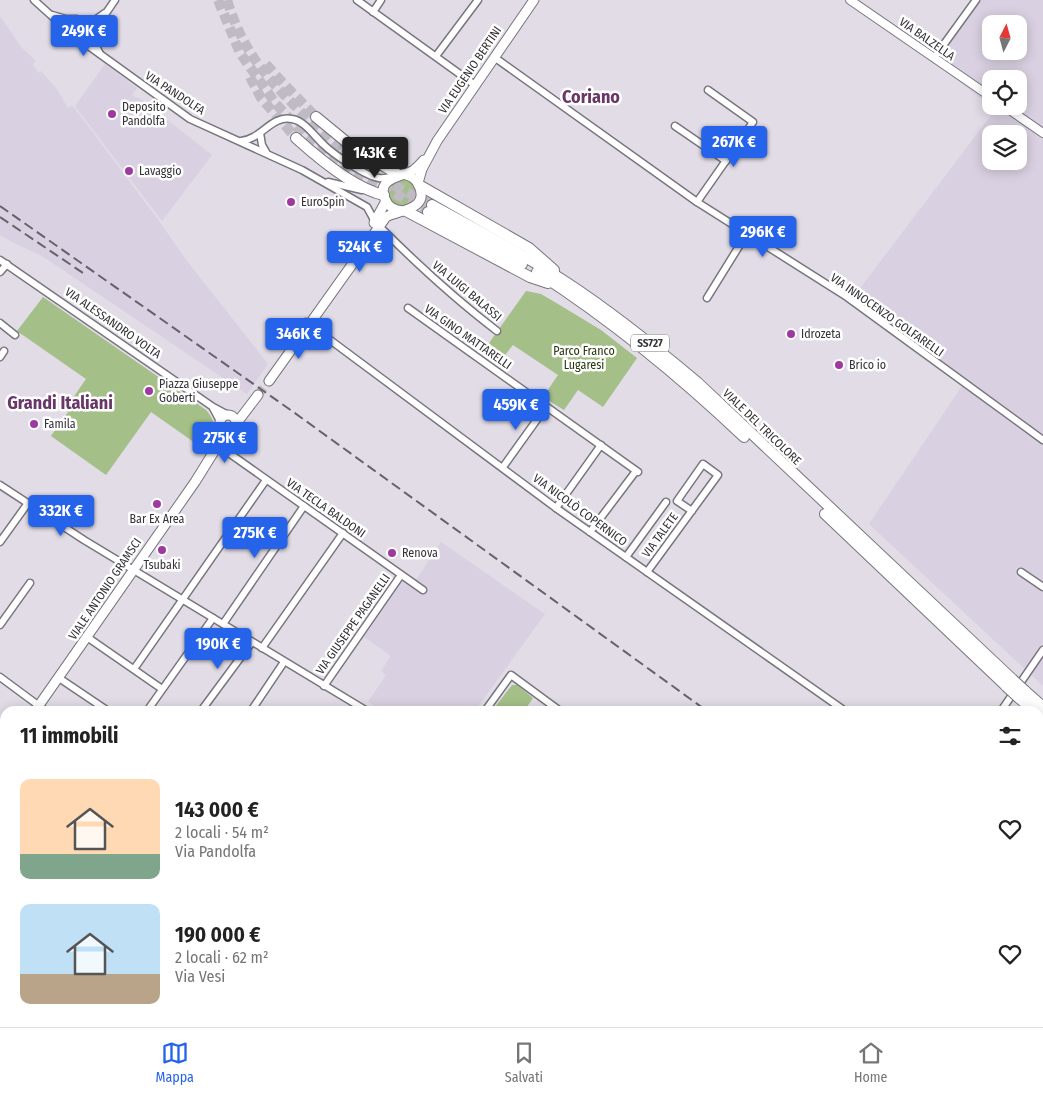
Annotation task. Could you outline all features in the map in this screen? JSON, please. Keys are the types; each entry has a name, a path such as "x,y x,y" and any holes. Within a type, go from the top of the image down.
{"highway":[{"path":"316,117 355,149 399,175"},
{"path":"296,138 318,158 385,198"},
{"path":"418,184 528,248 561,284"},
{"name":"VIALE DEL TRICOLORE","path":"430,209 608,310 645,339 696,382 836,520 1009,682 1030,706"},
{"path":"404,211 530,277 561,284"},
{"name":"VIALE DEL TRICOLORE","path":"1022,695 1041,706"}],"main road":[{"name":"VIA EUGENIO BERTINI","path":"308,323 280,358 269,381 376,225 385,198 387,182 419,166 429,154 534,0"},
{"name":"VIA EUGENIO BERTINI","path":"376,225 386,217 414,207 419,201 421,193 418,184 429,154"},
{"path":"399,175 410,176 418,184"},
{"path":"385,198 394,210 404,211"},
{"name":"VIALE ANTONIO GRAMSCI","path":"42,706 133,569 220,446 228,423 247,409 258,395"}],"street":[{"name":"VIA PANDOLFA","path":"34,0 71,34 190,118 324,182 367,207 376,225"},
{"path":"79,39 89,40 115,0"},
{"path":"356,0 475,85"},
{"path":"373,12 381,0"},
{"path":"436,56 478,0"},
{"name":"VIA BALZELLA","path":"850,0 982,91"},
{"path":"934,58 976,0"},
{"path":"83,21 94,20 107,11"},
{"name":"VIA PANDOLFA","path":"46,12 56,17 83,21"},
{"path":"71,34 69,26 74,19"},
{"path":"83,21 88,24 102,57"},
{"name":"VIA INNOCENZO GOLFARELLI","path":"494,57 697,202 746,235 847,297 1043,440"},
{"path":"697,202 753,122 708,90"},
{"path":"1017,115 1043,133"},
{"path":"239,141 254,138 278,120 294,119 303,124 336,155 371,176 378,178 399,175"},
{"path":"675,126 726,161"},
{"path":"260,133 262,145 267,154"},
{"path":"324,182 365,191 380,198 385,198"},
{"name":"VIA LUIGI BALASSI","path":"376,225 421,267 497,331"},
{"path":"707,298 746,235"},
{"name":"VIA ALESSANDRO VOLTA","path":"0,260 195,394 213,407 228,423"},
{"path":"0,272 6,264"},
{"name":"VIA GINO MATTARELLI","path":"408,308 637,471 590,532"},
{"path":"0,323 15,336"},
{"name":"VIA NICOLÒ COPERNICO","path":"308,323 556,508 838,706"},
{"name":"VIA ALESSANDRO VOLTA","path":"213,407 228,423"},
{"path":"503,467 546,407"},
{"path":"556,508 602,445"},
{"name":"VIA TECLA BALDONI","path":"220,446 423,590"},
{"name":"VIA TALETE","path":"647,572 692,511 718,475 703,464 677,501 692,511"},
{"path":"134,669 266,480"},
{"path":"0,485 84,540 358,706"},
{"path":"0,542 28,502"},
{"path":"626,557 666,502"},
{"path":"223,624 304,506"},
{"path":"262,648 343,533"},
{"path":"1021,572 1043,588"},
{"name":"VIA GIUSEPPE PAGANELLI","path":"324,686 401,575"},
{"path":"0,625 30,583"},
{"path":"150,706 213,618"},
{"path":"87,637 162,689"},
{"path":"204,706 252,642"},
{"path":"1004,706 1043,650"},
{"path":"254,706 284,662"},
{"path":"489,706 511,675 553,706"},
{"path":"0,677 36,706"},
{"path":"59,678 101,706"}],"shaded area":[{"path":"974,0 1043,0 1043,686 869,524 962,386 855,295 982,127 982,170 1027,170 1027,125 984,125 991,115 1027,115 1027,70 982,70 982,100 933,61"},
{"path":"0,16 21,47 36,61 33,64 38,73 41,71 57,89 67,107 73,106 184,257 268,364 247,394 42,256 0,235"},
{"path":"105,64 137,88 132,95 142,100 212,155 162,221 75,106"},
{"path":"441,542 545,614 479,706 376,706 368,702 386,675 381,671 391,656 364,637 403,580 412,586"}],"green space":[{"path":"402,178 412,183 417,193 412,203 402,208 392,203 387,193 392,183"},
{"name":"Parco Franco Lugaresi","path":"526,291 541,294 558,304 601,330 637,358 603,407 578,390 564,410 543,397 558,375 513,345 497,365 482,353"},
{"path":"43,297 206,410 213,420 215,430 208,452 151,412 106,475 51,436 71,408 68,405 86,379 17,331"},
{"path":"512,685 517,685 533,698 527,706 496,706"}],"tunnel":[{"path":"218,0 240,53 276,104 311,142 341,163 428,212"},
{"path":"227,0 239,32 254,59 273,83 314,125 364,167 432,205"},
{"path":"266,64 316,117"},
{"path":"250,77 261,98 296,138"},
{"path":"258,395 269,381"}],"railway":[{"path":"0,206 292,411 700,706"},
{"path":"0,217 83,273"}],"place":[{"name":"Deposito Pandolfa","path":"112,114"},
{"name":"Lavaggio","path":"129,171"},
{"name":"EuroSpin","path":"291,202"},
{"name":"Idrozeta","path":"791,334"},
{"name":"Brico io","path":"839,365"},
{"name":"Piazza Giuseppe Goberti","path":"149,391"},
{"name":"Famila","path":"34,424"},
{"name":"Bar Ex Area","path":"157,504"},
{"name":"Tsubaki","path":"162,550"},
{"name":"Renova","path":"392,553"}],"district":[{"name":"Coriano","path":"591,97"},
{"name":"Grandi Italiani","path":"60,403"}]}
